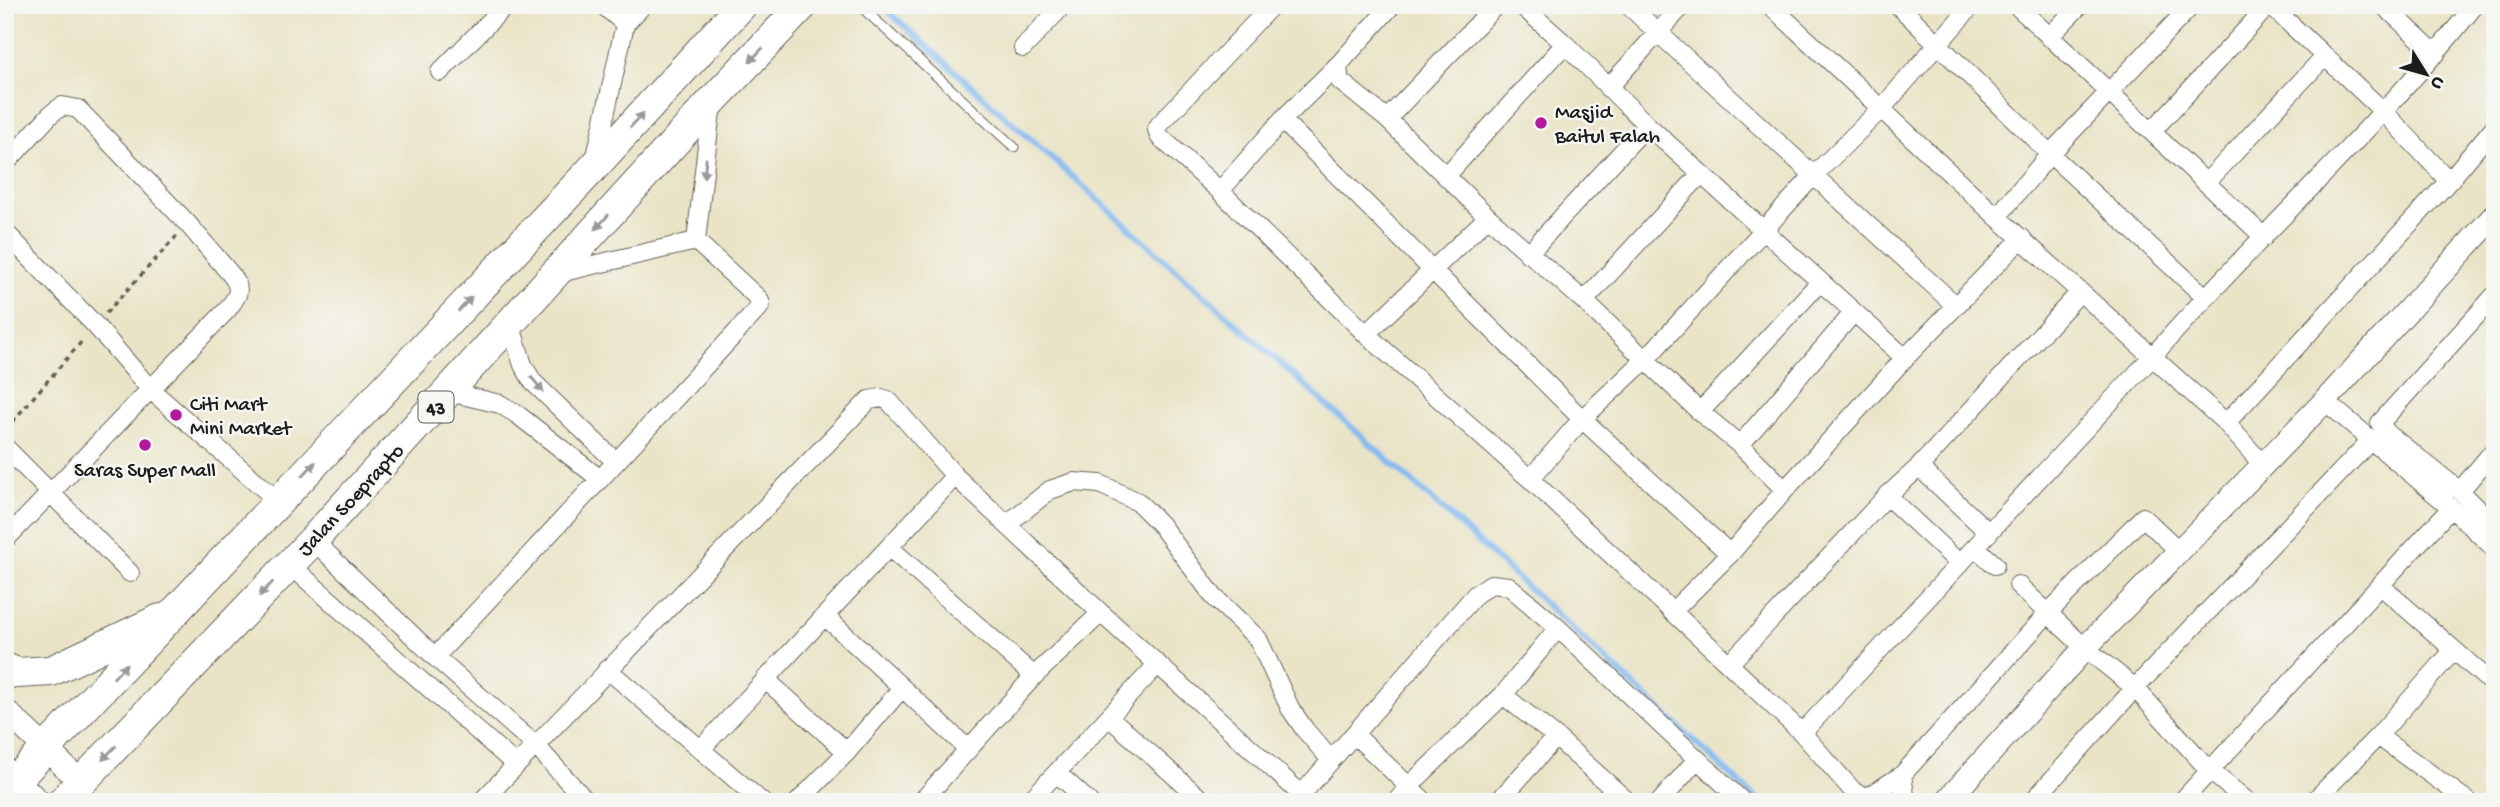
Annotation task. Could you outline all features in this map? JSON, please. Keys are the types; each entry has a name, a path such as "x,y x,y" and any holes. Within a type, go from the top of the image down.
{"highway":[{"name":"43","path":"9,780 45,750 175,613 742,5"},
{"name":"Jalan Soeprapto","path":"72,792 313,540 713,100 803,5"},
{"path":"5,668 17,673 51,671 175,613"}],"street":[{"path":"440,72 506,5"},
{"path":"603,5 625,24"},
{"path":"593,167 625,24 643,5"},
{"path":"1023,48 1063,5"},
{"path":"1272,5 1157,129 1159,136 1220,191 1366,334 1530,479 1729,664 1802,733 1854,792 1868,797 1902,775 2048,612 2143,517 2179,551"},
{"path":"1220,191 1282,120 1340,63 1392,5"},
{"path":"1387,119 1496,5"},
{"path":"1521,5 1565,44 1647,125 1905,358"},
{"path":"1628,5 1955,304"},
{"path":"1608,88 1683,5"},
{"path":"1770,5 1997,217 2226,423 2263,464"},
{"path":"1898,5 2050,154 2204,296"},
{"path":"1530,479 1582,419 1645,360 1813,176 1882,108 1972,5"},
{"path":"2016,5 2264,237"},
{"path":"2049,37 2080,5"},
{"path":"1997,217 2050,154 2193,5"},
{"path":"2152,131 2269,5 2384,112 2449,181"},
{"path":"2383,5 2436,54"},
{"path":"1802,733 2153,356 2204,296 2384,112 2475,5"},
{"path":"1447,175 1565,44"},
{"path":"2206,183 2325,56"},
{"path":"1340,63 1340,81 1387,119 1488,217 1584,301 1785,490"},
{"path":"696,241 713,100"},
{"path":"5,164 51,114 62,106 78,109 188,225 239,285 236,298 227,310 5,540"},
{"path":"1282,120 1582,419 1730,554"},
{"path":"1528,254 1647,125"},
{"path":"2226,423 2449,181 2495,126"},
{"path":"1584,301 1701,174"},
{"path":"1946,802 2085,648 2325,401 2495,215"},
{"path":"1366,334 1488,217"},
{"path":"5,232 95,325 151,390 278,501"},
{"path":"1672,611 1730,554 1905,358 2022,237"},
{"path":"555,275 696,241"},
{"path":"435,657 761,304 759,299 696,241"},
{"path":"1700,412 1820,282"},
{"path":"1729,664 1887,496 1919,467 2080,292"},
{"path":"2495,295 2380,423 2387,433 2460,491 2495,526"},
{"path":"1740,445 1854,312"},
{"path":"510,323 523,365 533,382 616,462"},
{"path":"449,392 500,404 600,479"},
{"path":"481,802 869,400 881,398 888,400 956,476 1298,798 1476,594 1491,584 1509,586 1558,628 1743,802"},
{"path":"2325,401 2495,549"},
{"path":"2032,802 2135,688 2371,440"},
{"path":"5,447 130,573"},
{"path":"2460,491 2495,449"},
{"path":"1919,467 1989,533"},
{"path":"701,749 956,476"},
{"path":"1007,524 1050,490 1074,482 1100,485 1138,502 1160,524 1214,597 1258,639 1290,708 1331,760"},
{"path":"1887,496 1959,564"},
{"path":"2181,802 2451,508"},
{"path":"313,540 435,657 535,745 587,802"},
{"path":"1975,547 1995,565"},
{"path":"890,548 1034,676"},
{"path":"289,564 516,765"},
{"path":"323,595 344,570"},
{"path":"2018,585 2085,648 2135,688 2209,770 2248,802"},
{"path":"2380,585 2495,686"},
{"path":"921,802 1034,676 1101,613"},
{"path":"826,617 968,749"},
{"path":"1396,802 1409,786 1503,695 1558,628"},
{"path":"2313,802 2378,736 2454,650"},
{"path":"1030,802 1158,664"},
{"path":"607,669 762,802"},
{"path":"765,679 847,752"},
{"path":"798,802 847,752 901,688"},
{"path":"1503,695 1556,737 1628,802"},
{"path":"5,710 45,750 72,792"},
{"path":"1109,717 1204,802"},
{"path":"1354,734 1425,802"},
{"path":"2378,736 2469,802"},
{"path":"1498,802 1556,737"},
{"path":"1660,802 1697,759"},
{"path":"1057,774 1088,802"},
{"path":"1902,775 1906,802"},
{"path":"9,780 39,802"}],"lane":[{"path":"859,5 1014,146"}],"waterway":[{"path":"881,5 1437,504 1760,802"}],"place":[{"name":"Masjid Baitul Falah","path":"1541,123"},
{"name":"Citi Mart Mini Market","path":"176,415"},
{"name":"Saras Super Mall","path":"145,445"}]}
